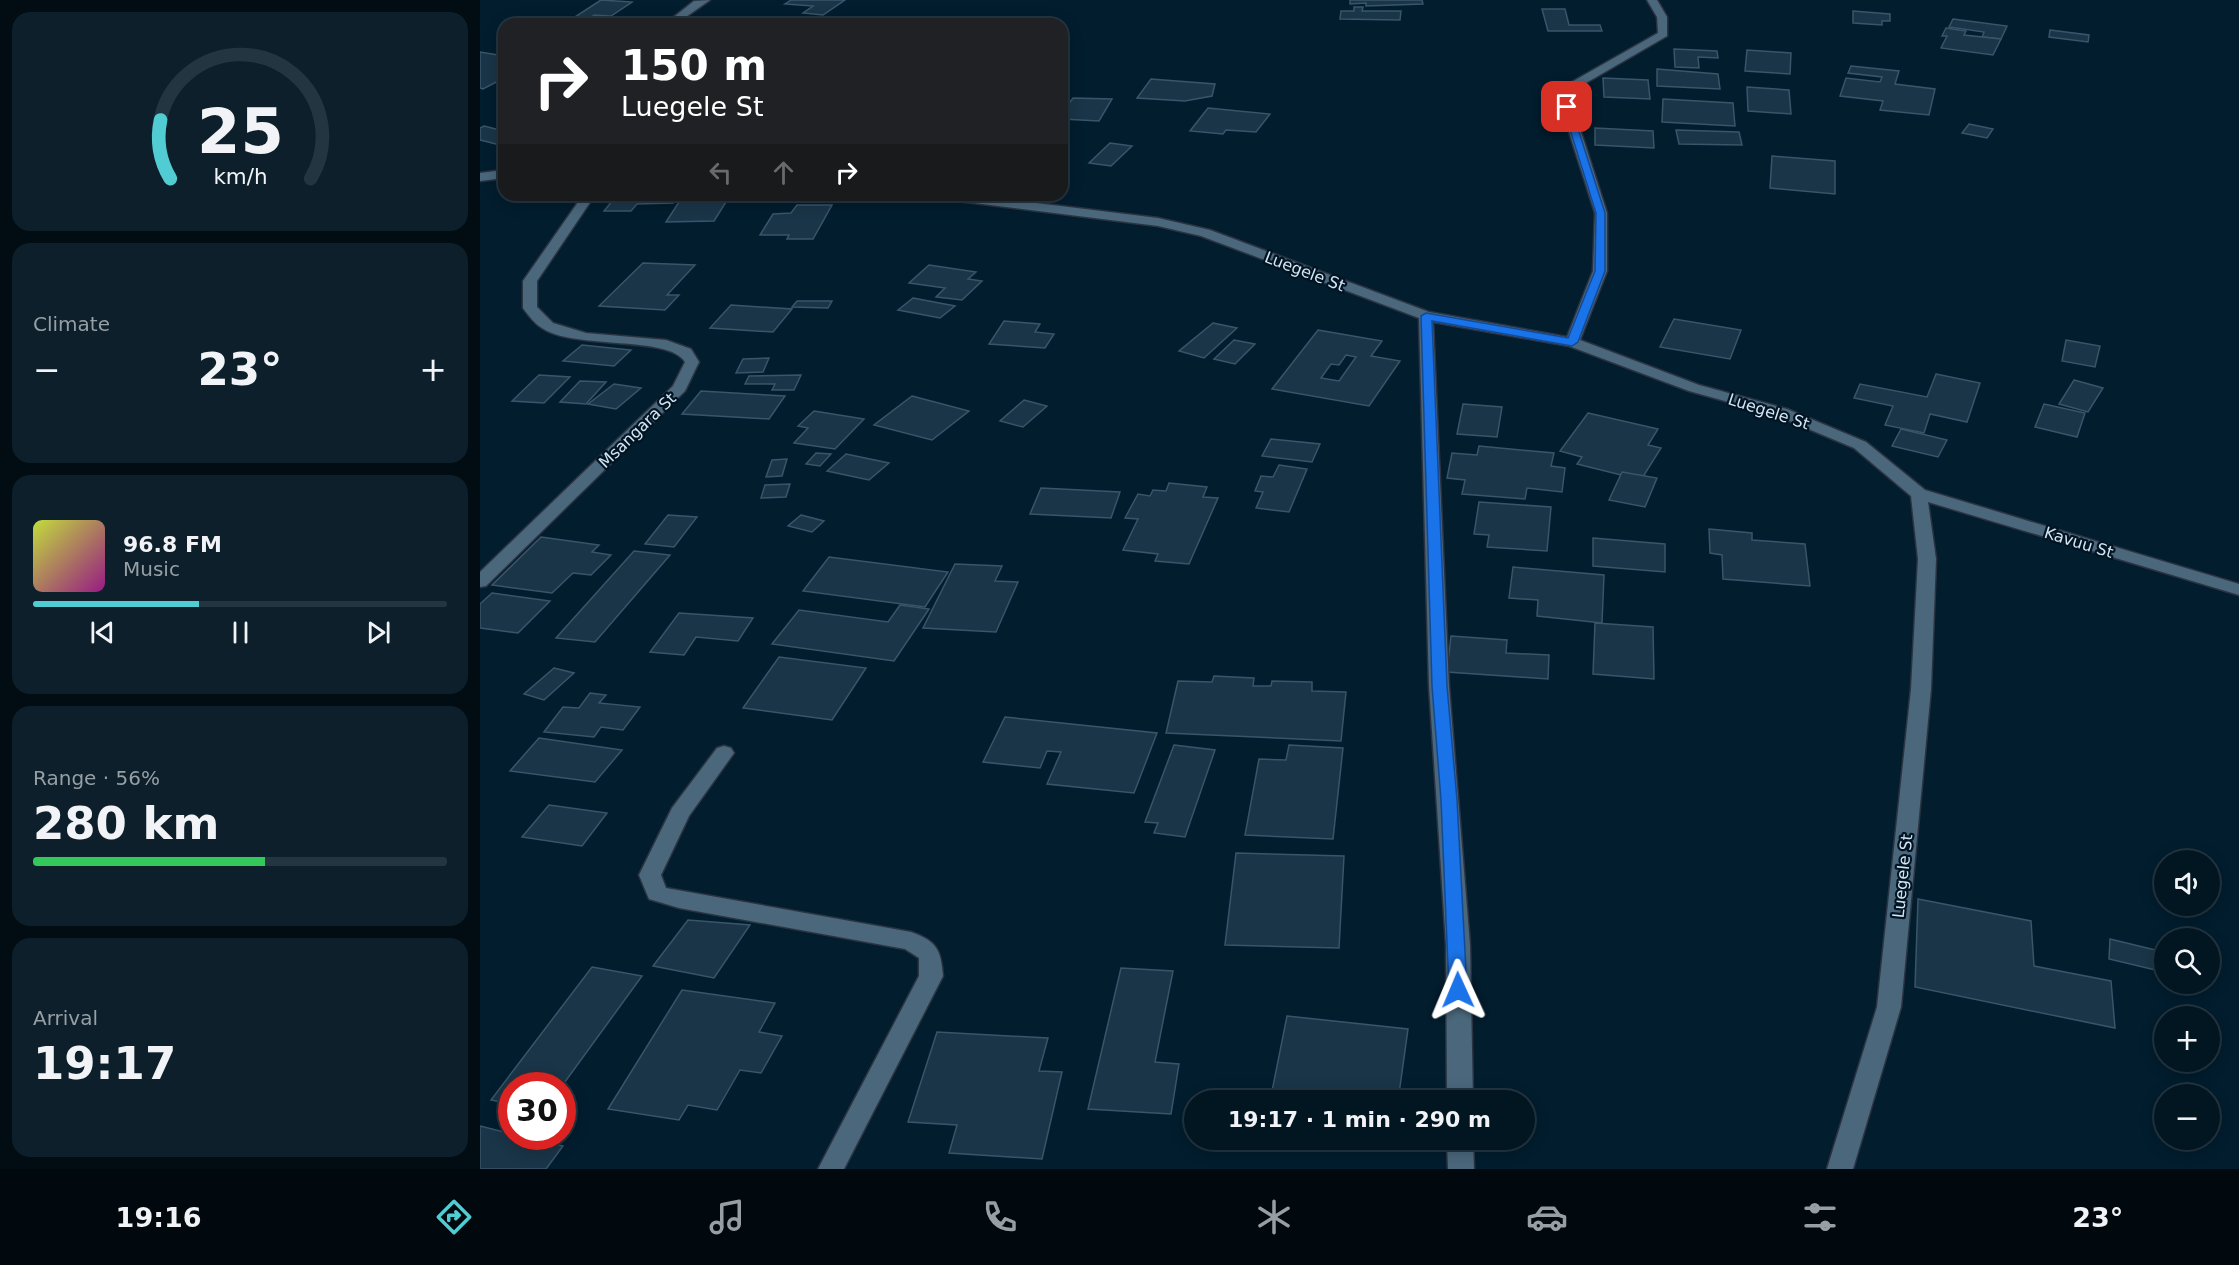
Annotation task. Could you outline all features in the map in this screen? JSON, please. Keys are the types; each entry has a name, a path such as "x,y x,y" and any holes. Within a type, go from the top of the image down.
{"street":[{"path":"679,18 705,0"},
{"path":"1572,342 1600,271 1601,213 1567,107 1574,85 1663,34 1662,17 1652,0"},
{"path":"480,177 498,175"},
{"name":"Msangara St","path":"480,582 680,388 692,362 686,352 661,343 585,337 548,326 530,308 530,281 585,201"},
{"name":"Luegele St","path":"990,201 1158,222 1205,233 1426,316 1572,342 1694,388 1781,412 1860,445 1919,494 1927,559 1921,689 1888,1007 1840,1169"},
{"path":"1426,316 1439,686 1458,945 1460,1090"},
{"name":"Kavuu St","path":"1919,494 2239,590"},
{"path":"724,753 680,813 650,874 657,893 678,900 911,941 930,954 931,976 831,1169"},
{"path":"1460,1150 1461,1169"}],"building":[{"path":"601,0 632,2 611,16 594,15 590,18 573,18"},
{"path":"791,0 845,0 823,15 803,13 813,6 785,4"},
{"path":"1350,0 1422,0 1423,4 1366,6 1366,3 1350,4"},
{"path":"1354,7 1363,7 1362,11 1401,11 1400,20 1340,19 1341,11 1354,11"},
{"path":"1542,9 1565,9 1569,25 1600,25 1602,31 1548,31"},
{"path":"1853,11 1890,14 1890,21 1882,21 1882,25 1853,23"},
{"path":"1953,19 2007,26 2001,39 1982,37 1984,32 1949,27"},
{"path":"1946,28 1966,31 1964,35 2001,39 1993,55 1941,48 1947,36 1942,36"},
{"path":"2050,30 2089,35 2088,42 2049,37"},
{"path":"1674,49 1717,51 1718,58 1698,57 1699,68 1675,67"},
{"path":"1747,50 1791,53 1790,74 1745,71"},
{"path":"480,52 498,55 498,81 483,89 480,88"},
{"path":"1851,66 1899,71 1895,84 1935,89 1929,115 1880,110 1883,101 1840,96 1846,78 1880,82 1882,77 1848,73"},
{"path":"1657,69 1718,74 1720,89 1657,86"},
{"path":"1603,78 1648,80 1650,99 1604,97"},
{"path":"1151,79 1215,84 1212,96 1185,101 1137,98"},
{"path":"1747,87 1789,90 1791,114 1748,111"},
{"path":"1073,98 1112,99 1099,121 1068,119 1068,105"},
{"path":"1663,99 1733,103 1735,126 1662,122"},
{"path":"1208,108 1270,114 1256,132 1226,130 1223,134 1190,131"},
{"path":"1969,124 1993,129 1987,138 1962,133"},
{"path":"484,126 498,130 498,144 480,140 480,128"},
{"path":"1595,128 1653,131 1654,148 1595,145"},
{"path":"1676,130 1739,132 1742,145 1679,144"},
{"path":"1110,143 1132,146 1111,166 1089,163"},
{"path":"1772,156 1835,161 1835,194 1770,188"},
{"path":"612,201 674,201 673,203 637,204 631,211 604,211"},
{"path":"679,202 726,202 714,221 666,222"},
{"path":"797,205 832,205 813,239 787,239 789,235 760,235 773,214 791,213"},
{"path":"643,263 695,265 667,295 679,295 665,310 599,306"},
{"path":"929,265 976,272 968,279 982,281 962,300 936,297 945,288 909,283"},
{"path":"913,298 955,306 940,318 898,310"},
{"path":"797,301 832,301 828,308 792,307"},
{"path":"731,305 792,309 773,332 710,328"},
{"path":"1674,319 1741,330 1730,359 1660,347"},
{"path":"1004,321 1040,324 1035,332 1054,334 1045,348 989,344"},
{"path":"1213,323 1237,328 1204,358 1179,351"},
{"path":"1318,330 1382,341 1371,356 1400,361 1369,406 1272,389","holes":["1346,355 1356,357 1339,381 1321,378 1331,364 1339,365"]},
{"path":"1234,340 1255,344 1235,364 1214,359"},
{"path":"2066,340 2100,346 2095,367 2062,361"},
{"path":"582,345 631,350 614,366 563,361"},
{"path":"769,358 763,372 736,373 743,359"},
{"path":"1936,374 1980,383 1967,422 1930,414 1924,433 1885,425 1893,406 1854,398 1860,384 1927,397"},
{"path":"539,375 570,377 544,403 512,401"},
{"path":"801,375 794,390 772,390 775,384 745,384 749,376"},
{"path":"2074,380 2103,388 2088,412 2059,404"},
{"path":"580,381 606,382 586,404 560,402"},
{"path":"614,384 641,388 616,409 588,404"},
{"path":"701,391 785,396 769,419 682,414"},
{"path":"912,396 969,411 932,440 874,425"},
{"path":"1024,400 1047,406 1023,427 1000,421"},
{"path":"1463,404 1502,407 1497,437 1457,434"},
{"path":"2044,404 2085,413 2077,437 2035,427"},
{"path":"814,411 864,419 835,449 794,443 808,428 798,426"},
{"path":"1588,413 1658,429 1648,445 1661,448 1641,480 1577,464 1582,457 1560,451"},
{"path":"1901,429 1947,440 1938,457 1892,446"},
{"path":"1271,439 1320,444 1312,462 1262,456"},
{"path":"1479,446 1554,453 1551,466 1565,468 1562,492 1527,488 1525,499 1462,494 1465,480 1447,478 1452,453 1477,455"},
{"path":"816,453 831,454 820,466 806,464"},
{"path":"846,454 889,463 869,480 827,471"},
{"path":"787,459 782,476 766,477 772,460"},
{"path":"1279,465 1307,469 1289,512 1256,508 1263,492 1255,491 1261,476 1273,477"},
{"path":"1622,472 1657,478 1645,507 1609,500"},
{"path":"1169,483 1207,487 1203,497 1218,498 1189,564 1155,561 1158,554 1123,550 1138,519 1125,518 1138,494 1150,496 1153,490 1166,491"},
{"path":"790,484 786,497 761,498 765,485"},
{"path":"1041,488 1120,492 1111,518 1030,514"},
{"path":"1479,502 1551,507 1547,551 1487,547 1489,535 1474,534"},
{"path":"668,515 697,517 674,547 645,544"},
{"path":"801,515 824,521 812,532 788,526"},
{"path":"1709,529 1752,533 1752,540 1805,544 1810,586 1723,579 1722,555 1710,553"},
{"path":"541,537 599,545 592,552 611,555 591,575 573,573 552,593 492,585"},
{"path":"1593,538 1665,544 1665,572 1593,566"},
{"path":"634,551 670,555 595,642 556,638"},
{"path":"829,557 948,572 925,607 803,591"},
{"path":"955,564 1002,566 995,581 1018,582 996,632 923,628"},
{"path":"1513,567 1604,575 1602,623 1537,616 1538,600 1509,598"},
{"path":"492,593 550,601 518,633 480,628 480,604"},
{"path":"900,605 929,609 894,661 772,644 799,610 888,622"},
{"path":"679,613 753,618 738,641 696,637 684,655 650,652"},
{"path":"1595,623 1653,627 1654,679 1593,674"},
{"path":"1451,636 1507,640 1506,653 1549,655 1548,679 1447,672"},
{"path":"779,657 866,668 832,720 743,708"},
{"path":"554,668 574,673 544,700 524,694"},
{"path":"1214,676 1254,678 1253,686 1271,686 1272,681 1312,682 1312,691 1346,692 1341,741 1166,733 1178,681 1212,682"},
{"path":"590,693 606,695 599,703 640,707 623,730 601,727 594,737 544,732 563,707 579,708"},
{"path":"1005,717 1157,733 1134,793 1047,784 1061,752 1047,751 1040,768 983,762"},
{"path":"539,738 622,750 595,782 510,771"},
{"path":"1174,745 1215,750 1185,837 1154,833 1158,823 1145,822"},
{"path":"1289,745 1343,748 1333,839 1245,835 1259,759 1286,760"},
{"path":"549,805 607,813 582,846 522,837"},
{"path":"1236,853 1344,856 1339,948 1225,945"},
{"path":"1918,899 2031,921 2034,966 2111,981 2115,1028 1915,987"},
{"path":"688,920 750,925 714,978 653,966"},
{"path":"2110,939 2154,950 2154,970 2109,959"},
{"path":"592,967 642,976 572,1072 512,1072"},
{"path":"1121,968 1173,971 1155,1062 1179,1064 1171,1114 1088,1109"},
{"path":"682,990 775,1003 759,1032 782,1036 761,1073 740,1070 717,1110 688,1105 679,1120 608,1109"},
{"path":"1287,1016 1408,1029 1400,1090 1272,1090"},
{"path":"937,1032 1048,1038 1039,1071 1062,1072 1042,1159 949,1153 957,1125 908,1122"},
{"path":"498,1091 498,1101 491,1100"},
{"path":"480,1126 498,1130 498,1150 560,1150 546,1169 480,1169"}],"route":[{"path":"1458,990 1458,945 1449,800 1439,686 1426,316 1572,342 1600,271 1601,213 1567,107"}]}
